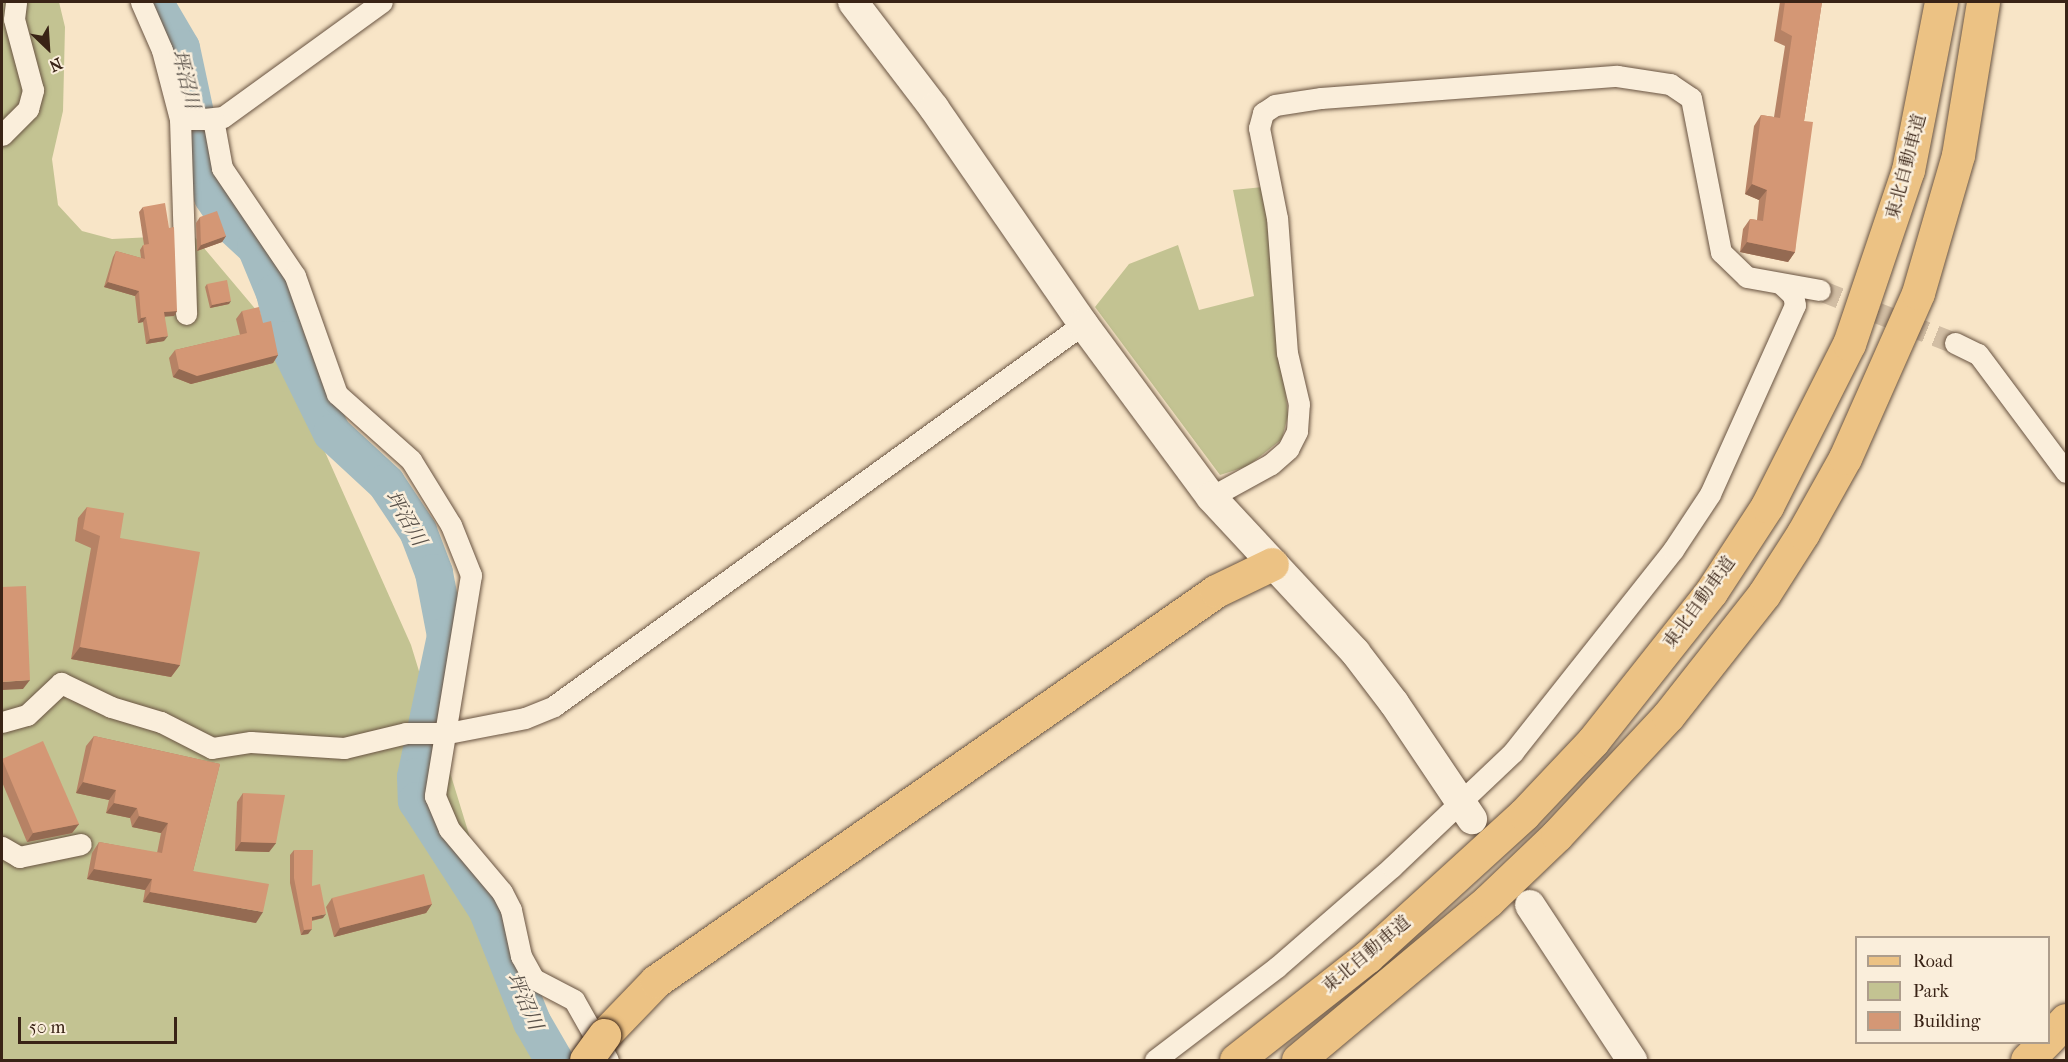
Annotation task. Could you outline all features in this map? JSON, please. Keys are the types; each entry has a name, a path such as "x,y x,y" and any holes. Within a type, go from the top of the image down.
{"main road":[{"name":"東北自動車道","path":"1236,1060 1367,957 1524,814 1593,741 1711,592 1767,506 1849,344 1908,170 1941,2"},
{"name":"東北自動車道","path":"1298,1060 1463,922 1557,835 1668,716 1757,602 1803,533 1850,448 1918,293 1958,155 1983,2"},
{"path":"602,1052 623,1028 666,988 1215,616 1272,564"},
{"path":"2050,1038 2067,1020"},
{"path":"2027,1060 2043,1044"}],"street":[{"path":"2,135 28,109 33,90 14,19 16,2"},
{"path":"141,2 162,50 222,168 295,276 337,394 411,460 451,525 471,575 434,733 437,767 435,796 449,829 502,892 512,910 521,956 534,979 574,1000 602,1052"},
{"path":"196,119 223,117 382,2"},
{"path":"853,2 934,108 1083,324 1211,497 1368,669 1466,812"},
{"path":"1211,497 1271,464 1288,449 1297,431 1299,404 1287,353 1277,218 1258,128 1263,113 1275,105 1321,98 1617,76 1670,84 1691,98 1720,252 1747,276 1820,290"},
{"path":"186,314 196,119"},
{"path":"1155,1060 1276,967 1466,812 1673,550 1710,494 1793,312 1793,295 1781,284"},
{"path":"2,722 27,715 61,683 111,707 161,722 212,748 251,742 344,748 525,718 554,706 1083,324"},
{"path":"1954,343 1978,354 2067,472"},
{"path":"2,847 19,857 81,844"},
{"path":"1530,906 1632,1060"}],"green space":[{"path":"2,2 59,2 65,27 63,111 52,159 58,205 82,231 112,239 193,235 268,324 411,645 536,1053 531,1060 2,1060"},
{"path":"1263,187 1288,415 1282,439 1248,466 1220,475 1095,307 1129,264 1178,245 1199,310 1254,296 1233,190"}],"building":[{"path":"1785,2 1822,2 1804,121 1813,122 1795,252 1747,242 1750,219 1763,221 1767,190 1752,184 1761,115 1780,118 1792,36 1781,30"},
{"path":"165,203 169,228 174,227 177,311 164,312 168,336 150,339 146,317 141,318 139,291 108,282 116,251 145,259 143,245 149,244 143,207"},
{"path":"217,211 226,236 201,245 200,217"},
{"path":"227,280 231,301 212,305 207,284"},
{"path":"259,307 263,323 271,321 278,355 197,376 179,369 175,350 247,333 242,311"},
{"path":"87,507 124,513 120,538 200,552 180,665 80,647 100,536 83,529"},
{"path":"26,586 30,680 2,682 2,587"},
{"path":"94,736 220,764 193,871 269,884 263,912 150,892 152,879 94,869 99,842 162,853 168,823 139,816 137,808 114,803 116,790 83,782"},
{"path":"43,741 79,824 33,833 2,759"},
{"path":"243,793 285,795 276,843 241,842"},
{"path":"294,850 313,850 312,886 320,884 326,914 312,917 312,929 304,930 294,878"},
{"path":"424,874 432,904 340,928 332,898"}],"waterway":[{"name":"坪沼川","path":"154,2 181,48 213,197 231,224 256,247 275,293 286,340 332,433 386,483 418,531 434,573 446,636 416,777 417,801 487,909 532,1022 554,1060"}],"tunnel":[{"path":"1820,290 1955,343"}]}
